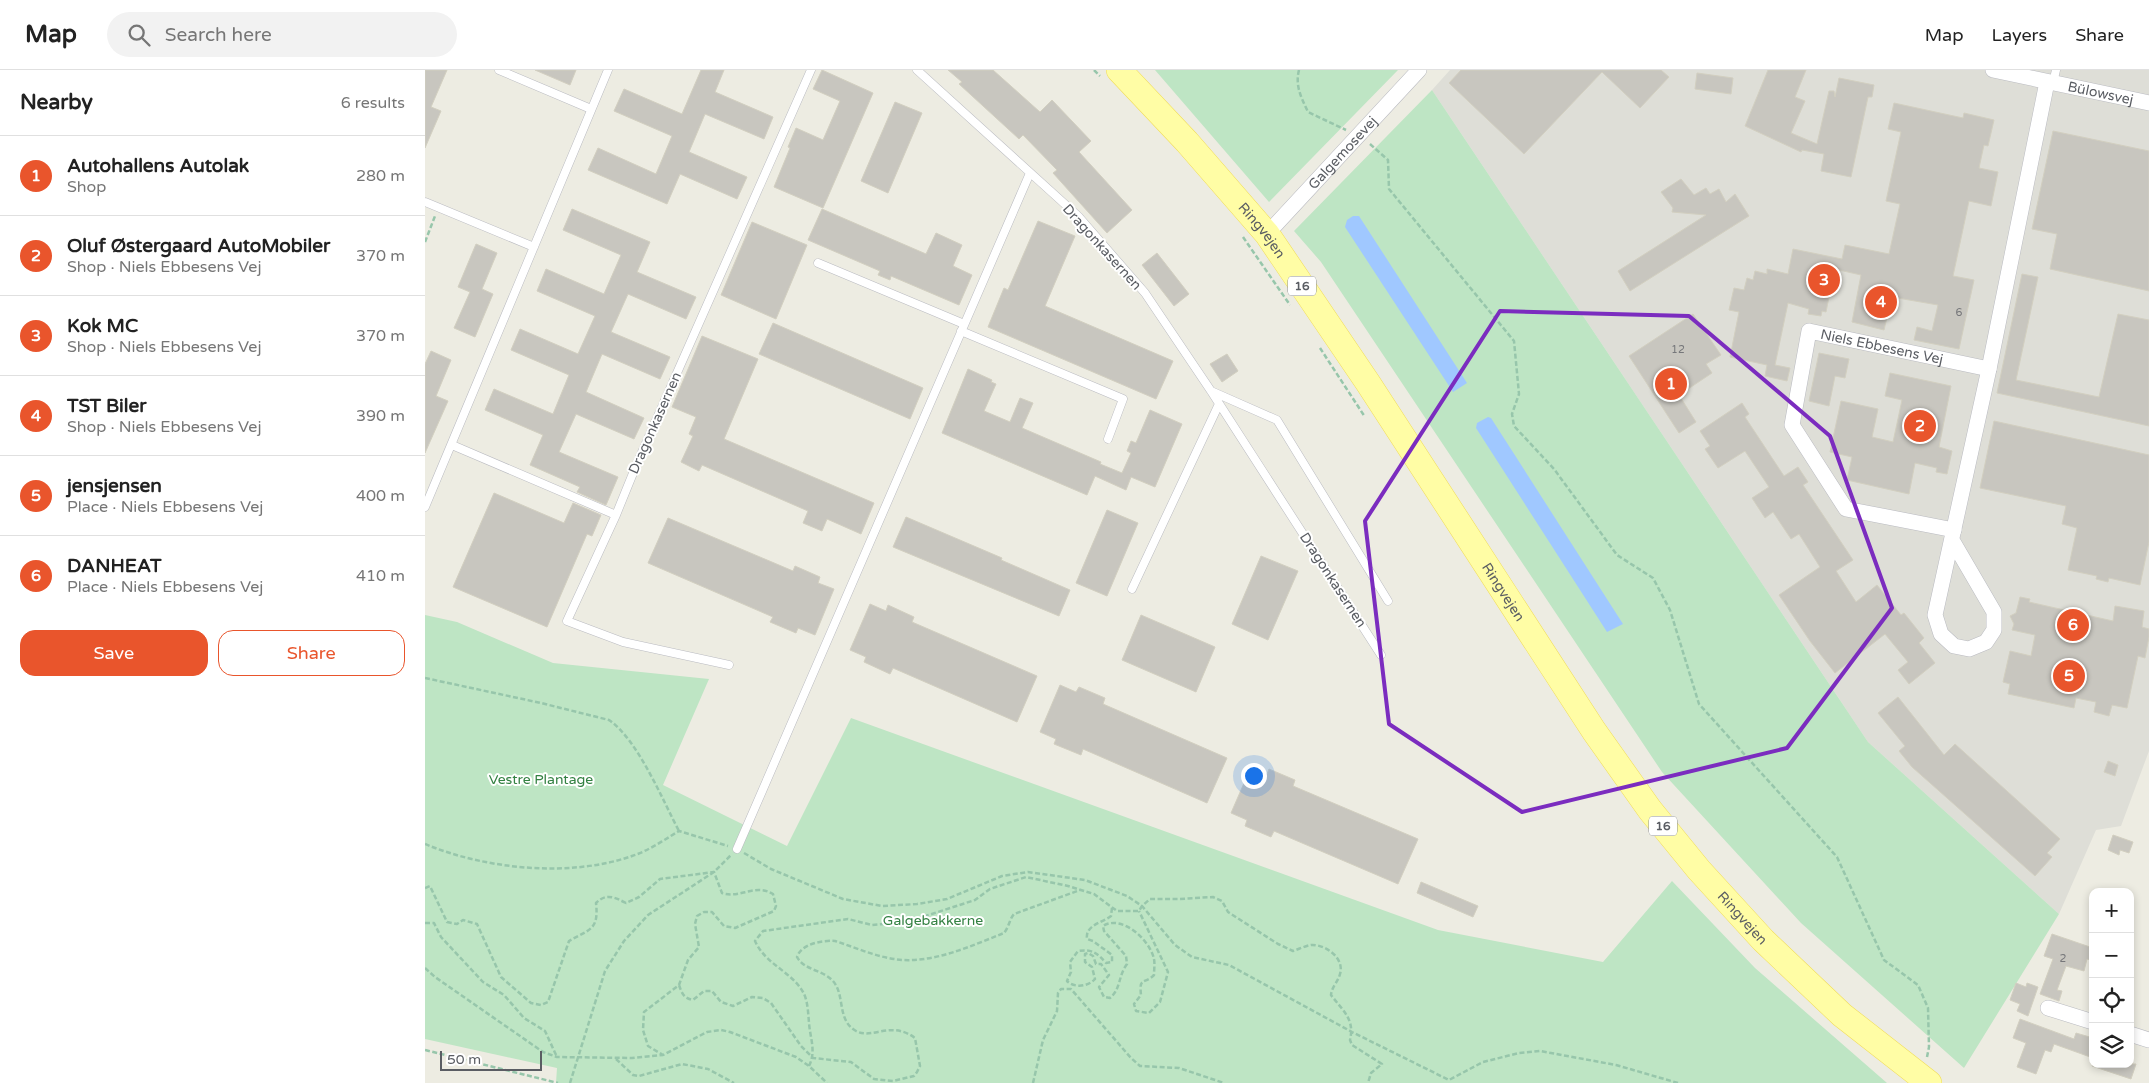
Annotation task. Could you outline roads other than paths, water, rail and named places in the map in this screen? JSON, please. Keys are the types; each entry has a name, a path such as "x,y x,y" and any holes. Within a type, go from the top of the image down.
{"main road":[{"name":"Ringvejen","path":"1119,70 1187,142 1267,234 1373,391 1594,731 1650,810 1699,870 1763,940 1842,1015 1928,1077"}],"street":[{"name":"Galgemosevej","path":"1267,234 1419,70"},
{"name":"Bülowsvej","path":"1993,70 2052,78 2149,103"},
{"path":"1953,535 1994,612 1994,630 1986,642 1969,649 1954,646 1941,634 1935,615 2052,78"},
{"name":"Niels Ebbesens Vej","path":"1953,535 1845,509 1792,425 1809,331 1989,369"},
{"path":"2048,1008 2089,1021"},
{"path":"2134,1035 2149,1040"}],"lane":[{"path":"499,70 591,109"},
{"path":"425,507 608,70"},
{"name":"Dragonkasernen","path":"729,665 623,642 567,621 616,515 638,461 811,70"},
{"name":"Dragonkasernen","path":"917,70 1078,216 1145,293 1211,391 1381,655"},
{"path":"737,849 1029,173"},
{"path":"425,202 534,247"},
{"path":"818,263 1123,399 1108,439"},
{"path":"1211,391 1277,420 1388,601"},
{"path":"1132,589 1219,404"},
{"path":"452,445 616,515"}],"water":[{"path":"1353,216 1359,216 1467,383 1453,392 1345,227 1347,220"},
{"path":"1488,417 1491,418 1623,624 1607,632 1476,428 1477,423"}],"place":[{"name":"Kok MC","path":"1824,280"},
{"name":"TST Biler","path":"1881,302"},
{"name":"Autohallens Autolak","path":"1671,384"},
{"name":"Oluf Østergaard AutoMobiler","path":"1920,426"},
{"name":"DANHEAT","path":"2073,625"},
{"name":"jensjensen","path":"2069,676"}],"park label":[{"name":"Vestre Plantage","path":"541,779"},
{"name":"Galgebakkerne","path":"933,920"}]}
